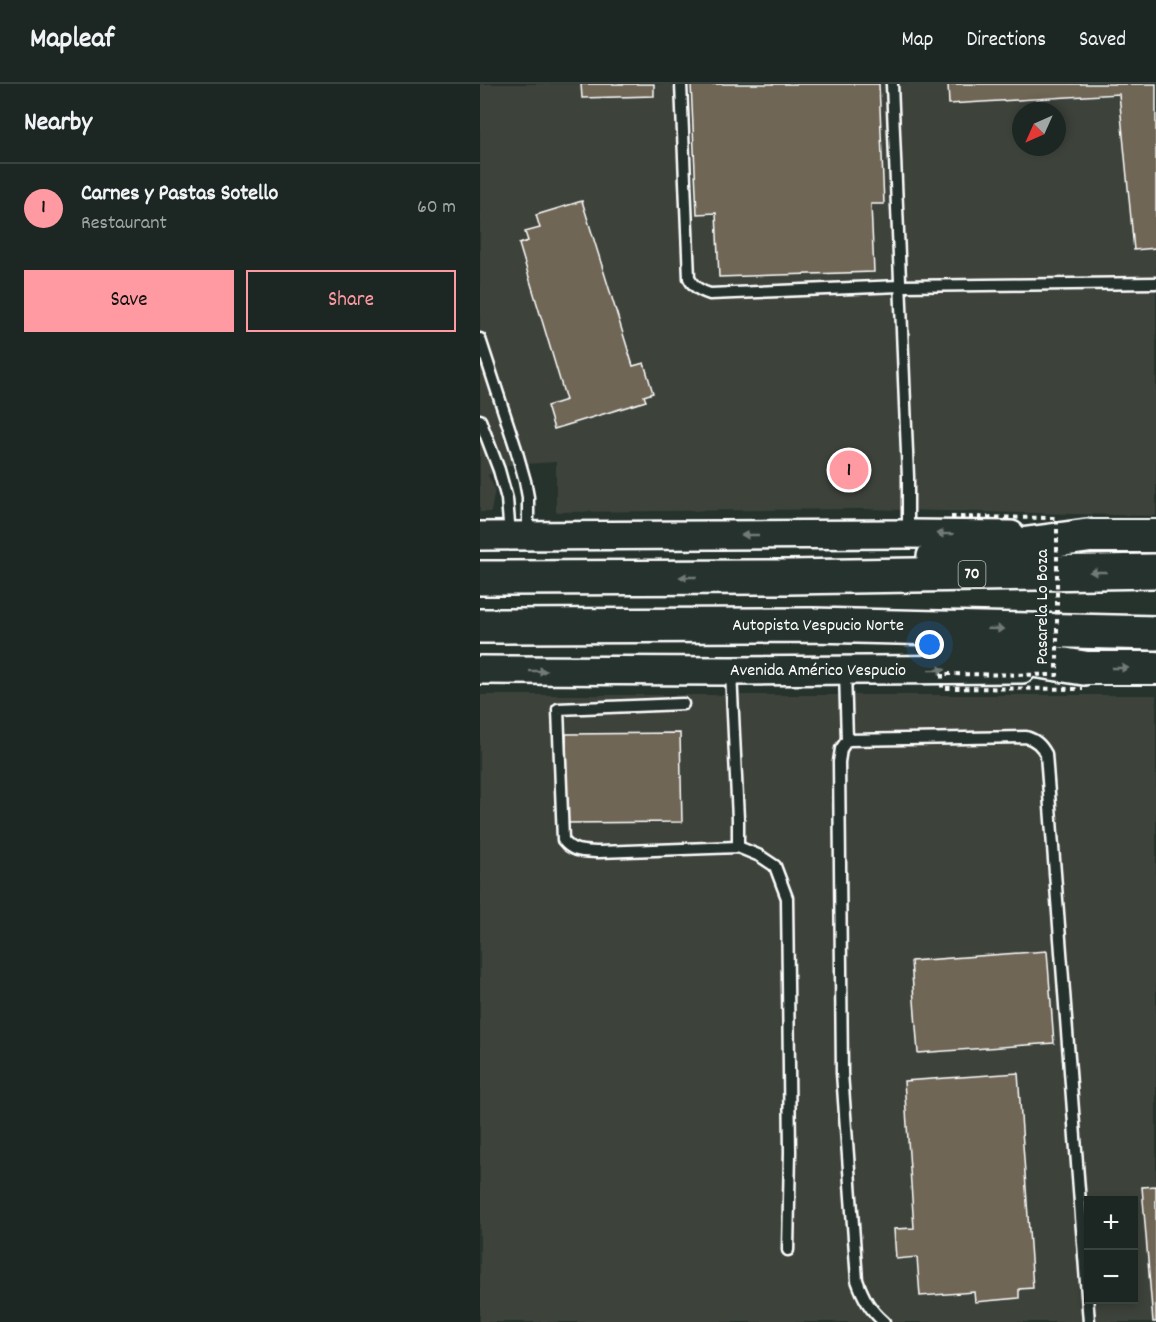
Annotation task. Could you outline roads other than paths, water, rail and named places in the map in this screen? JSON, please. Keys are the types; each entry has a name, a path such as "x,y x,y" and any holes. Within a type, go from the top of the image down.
{"highway":[{"path":"788,577 1087,536"},
{"name":"70","path":"480,578 1156,572"},
{"path":"812,625 1084,678"},
{"name":"Autopista Vespucio Norte","path":"480,626 812,625 1156,633"}],"main road":[{"path":"480,536 908,534 1156,536"},
{"name":"Avenida Américo Vespucio","path":"480,670 845,671 1084,678 1156,668"}],"lane":[{"path":"681,84 689,278 691,283 702,292 710,294 900,286 1156,283"},
{"path":"892,84 908,477 908,534"},
{"path":"480,339 523,473 528,497 519,536"},
{"path":"480,420 499,470 519,536"},
{"path":"731,671 738,847"},
{"path":"845,671 848,740 841,749 839,762 843,1073 857,1280 872,1311 884,1322"},
{"path":"683,704 558,709 563,840 569,848 599,852 738,847 760,856 775,866 787,898 790,1140 788,1250"},
{"path":"848,740 1026,737 1039,744 1046,754 1089,1322"}],"place":[{"name":"Carnes y Pastas Sotello","path":"849,470"}]}
